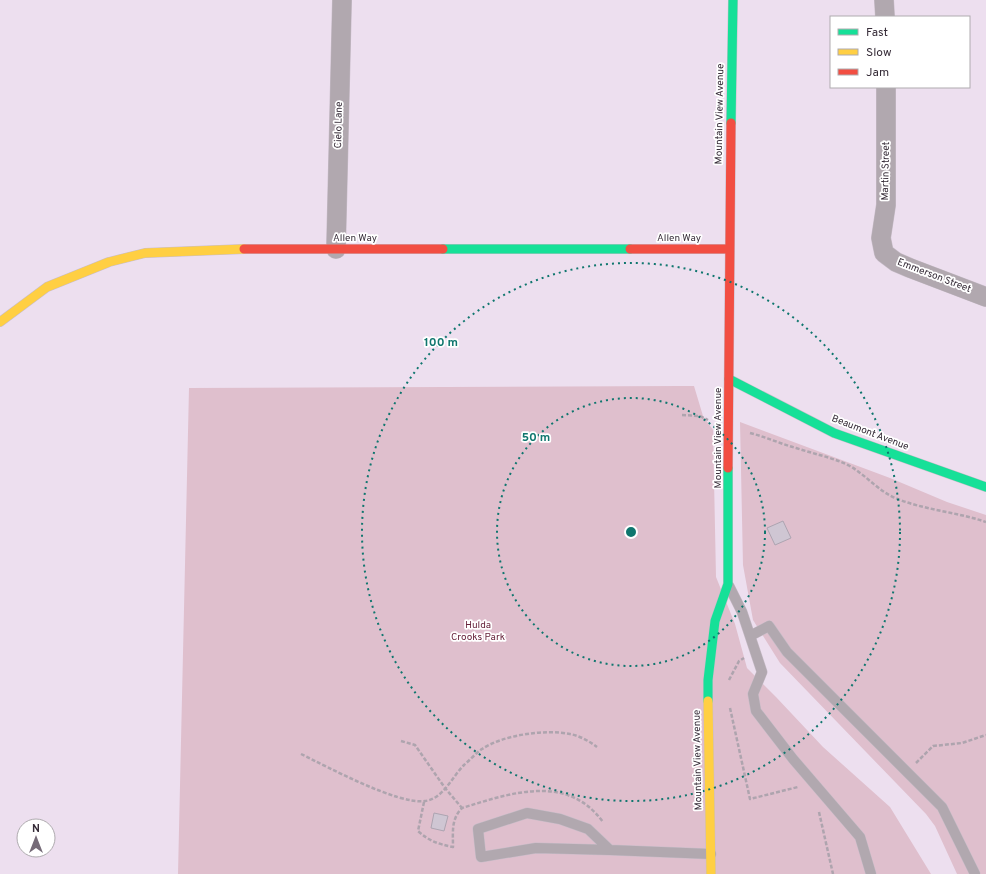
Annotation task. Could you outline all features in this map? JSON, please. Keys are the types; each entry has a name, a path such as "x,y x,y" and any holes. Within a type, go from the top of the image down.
{"street":[{"name":"Cielo Lane","path":"336,249 342,0"},
{"name":"Mountain View Avenue","path":"711,874 708,680 715,621 728,584 729,249 733,0"},
{"path":"884,0 885,16"},
{"name":"Martin Street","path":"884,253 881,238 886,205 886,88"},
{"name":"Allen Way","path":"0,322 47,287 108,262 144,253 217,249 729,249"},
{"name":"Emmerson Street","path":"884,253 896,262 986,297"},
{"name":"Beaumont Avenue","path":"729,379 834,433 986,487"}],"lane":[{"path":"728,584 742,612 762,672 753,694 756,711 793,759 860,837 871,874"},
{"path":"750,636 768,626 787,652 942,807 975,874"},
{"path":"610,850 588,829 560,818 527,813 478,829 481,857 536,848 711,854"}],"path":[{"path":"682,415 700,416 715,422"},
{"path":"750,433 797,449 835,459 850,466 877,488 895,498 965,515 986,522"},
{"path":"728,684 739,661 745,658 741,651"},
{"path":"730,708 750,800 801,786"},
{"path":"302,754 352,780 411,801 424,802 433,799 446,788 463,767 482,749 508,738 541,732 570,734 586,740 597,747"},
{"path":"907,772 933,746 962,743 986,735"},
{"path":"401,741 415,746 462,808"},
{"path":"424,802 418,831 433,842 453,847 453,824 456,814 462,808 523,791 544,790 563,794 578,800 592,810 604,824"},
{"path":"818,807 833,874"}],"green space":[{"name":"Hulda Crooks Park","path":"694,386 703,416 713,430 716,577 735,624 747,668 823,747 890,807 931,874 178,874 189,388"},
{"path":"740,422 890,478 947,502 986,515 986,874 957,874 935,826 926,814 780,663 753,620 743,565"}],"building":[{"path":"783,521 791,538 775,545 767,528"},
{"path":"434,813 448,816 444,831 431,828"}],"traffic: fast":[{"path":"731,123 733,0"},
{"path":"443,249 630,249"},
{"path":"729,379 834,433 986,487"},
{"path":"708,701 708,680 715,621 728,584 728,468"}],"traffic: slow":[{"path":"0,322 47,287 109,262 145,253 244,249"},
{"path":"708,701 711,874"}],"traffic: jam":[{"path":"728,468 731,123"},
{"path":"244,249 443,249"},
{"path":"630,249 729,249"}]}
